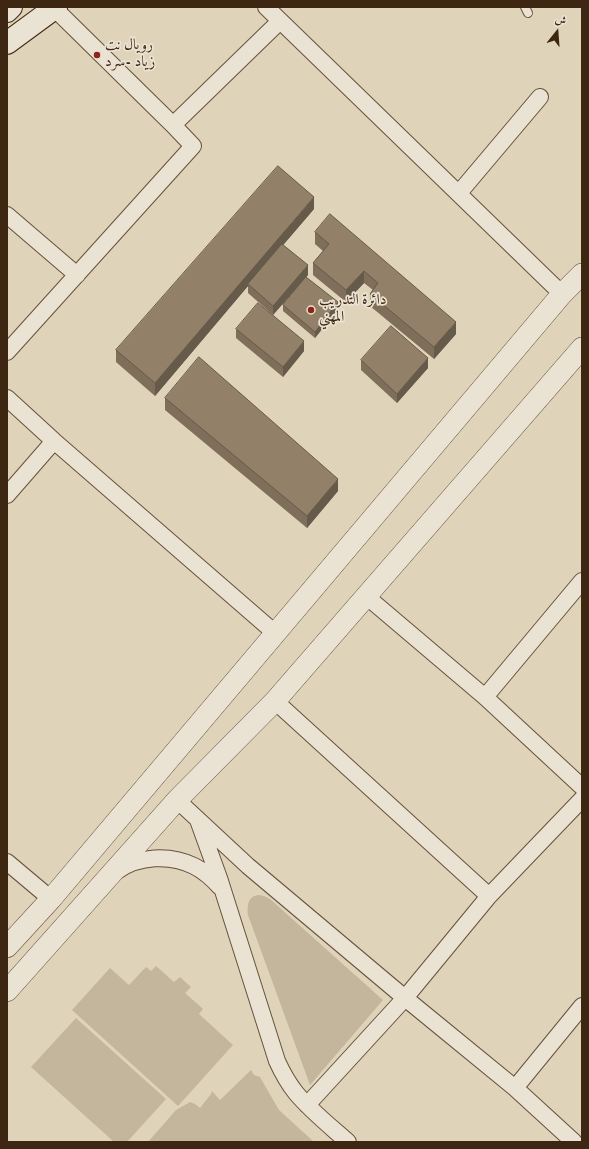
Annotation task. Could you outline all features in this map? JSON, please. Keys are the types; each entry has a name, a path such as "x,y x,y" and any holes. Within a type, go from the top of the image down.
{"main road":[{"path":"7,11 11,7"},
{"path":"7,43 55,8"}],"street":[{"path":"266,7 562,294"},
{"path":"7,352 193,146 55,8"},
{"path":"173,125 280,20"},
{"path":"459,193 540,97"},
{"path":"7,215 77,275"},
{"path":"7,947 51,899 562,294 582,274"},
{"path":"7,991 177,800 275,701 582,348"},
{"path":"7,398 54,441 275,633"},
{"path":"7,495 54,441"},
{"path":"486,697 582,581"},
{"path":"307,1106 405,998 581,788 486,697 366,596"},
{"path":"275,701 489,896"},
{"path":"177,800 248,866 515,1088 574,1142"},
{"path":"197,817 220,883 277,1061 295,1092 307,1106 348,1142"},
{"path":"108,878 122,867 139,860 164,858 176,859 193,865 220,883"},
{"path":"7,862 51,899"},
{"path":"220,883 220,872 224,866 236,862 243,863 248,866"},
{"path":"515,1088 582,1006"}],"shaded area":[{"path":"259,895 270,899 383,1000 310,1085 248,915 250,899"},
{"path":"156,966 174,982 180,977 191,987 185,993 203,1009 199,1014 233,1045 178,1106 72,1010 110,968 129,985 146,967 151,971"},
{"path":"76,1018 166,1099 127,1142 114,1142 31,1067"},
{"path":"251,1070 254,1075 260,1077 279,1110 314,1142 148,1142 176,1110 190,1102 200,1108 212,1091 220,1100"}],"building":[{"path":"278,166 314,197 155,383 116,350"},
{"path":"330,214 456,322 434,347 370,294 378,283 364,271 346,290 313,263 329,244 315,232"},
{"path":"282,244 308,265 273,306 248,284"},
{"name":"دائرة التدريب المهني","path":"306,277 338,302 315,332 283,305"},
{"path":"258,303 304,341 283,367 236,329"},
{"path":"391,326 428,358 397,394 361,360"},
{"path":"199,357 338,479 307,516 165,398"}],"place":[{"name":"رويال نت زياد -سرد","path":"97,55"},
{"name":"دائرة التدريب المهني","path":"311,310"}]}
